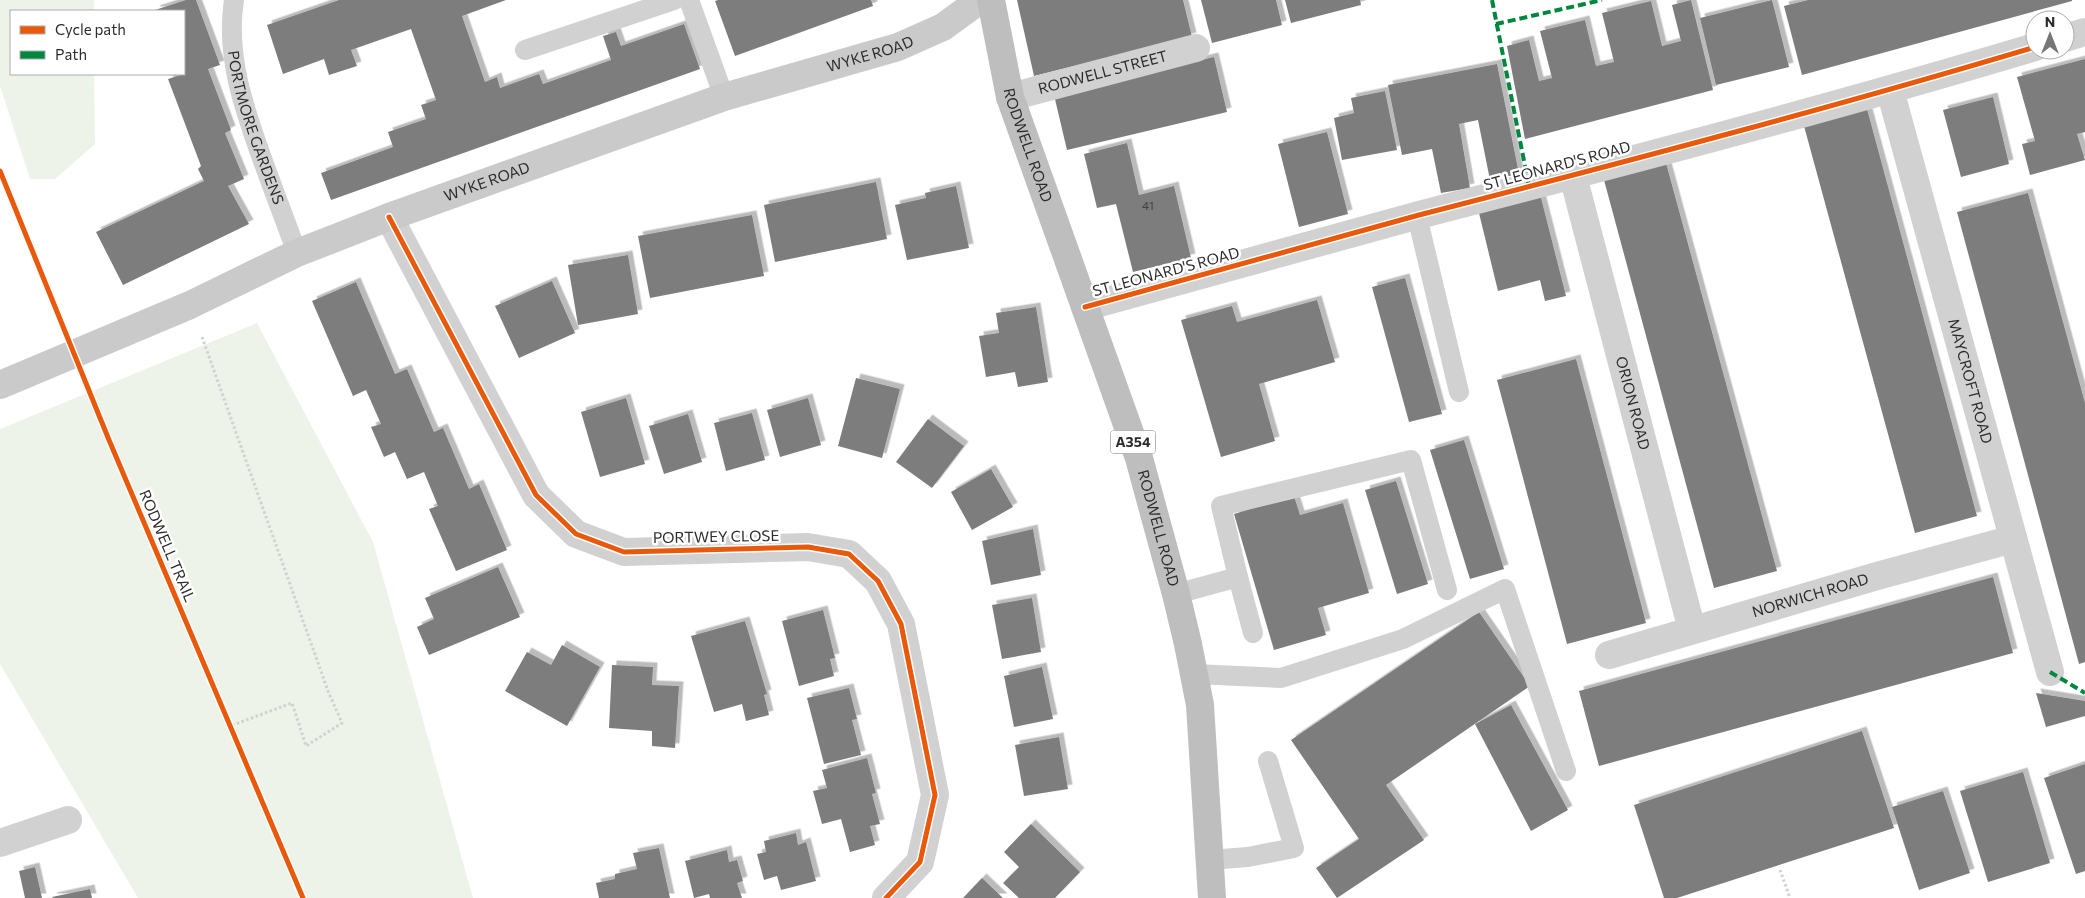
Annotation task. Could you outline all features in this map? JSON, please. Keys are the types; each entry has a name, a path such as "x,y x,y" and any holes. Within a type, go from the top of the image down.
{"highway":[{"name":"RODWELL ROAD","path":"990,0 1010,97 1139,458 1176,594 1194,674 1200,714 1212,898"}],"main road":[{"name":"WYKE ROAD","path":"0,385 190,305 297,253 389,217 724,97 920,39 942,27 980,0"}],"street":[{"name":"RODWELL STREET","path":"1010,97 1196,48"},
{"name":"ST LEONARD'S ROAD","path":"1085,307 1890,90 2025,50"},
{"name":"MAYCROFT ROAD","path":"1890,90 2050,672"},
{"name":"ORION ROAD","path":"1573,176 1692,630"},
{"name":"PORTWEY CLOSE","path":"389,217 536,495 576,534 624,552 808,547 849,554 878,581 902,624 935,795 920,862 886,898"},
{"name":"NORWICH ROAD","path":"1609,655 1877,576 2013,540"},
{"path":"0,843 68,820"}],"lane":[{"name":"PORTMORE GARDENS","path":"234,0 232,44 234,72 247,117 297,253"},
{"path":"525,50 674,0"},
{"path":"689,0 724,97"},
{"path":"1417,216 1459,392"},
{"path":"1253,633 1221,506 1412,460 1447,590"},
{"path":"1176,594 1238,577"},
{"path":"1194,674 1281,678 1403,639 1505,589 1566,771"},
{"path":"1209,860 1248,857 1294,848 1268,761"}],"path":[{"path":"190,305 328,691 342,723 306,746 292,704 230,726"},
{"path":"226,717 234,735"},
{"path":"1780,870 1790,898"}],"shaded area":[{"path":"0,0 94,0 94,10 10,10 10,75 94,75 95,144 55,179 30,179 0,86"},
{"path":"257,323 373,542 473,898 138,898 0,664 0,429"}],"building":[{"path":"186,0 196,0 220,65 208,69 231,130 225,133 244,179 228,186 249,224 123,285 96,232 204,181 198,169 201,166 168,79 185,75 185,10 155,10"},
{"path":"339,0 506,0 462,16 485,82 497,77 500,88 539,74 543,84 611,60 603,36 616,32 621,46 684,24 700,69 331,200 321,173 393,147 388,132 426,119 421,105 436,100 411,29 351,50 357,66 329,75 324,59 283,74 267,25"},
{"path":"871,0 873,6 735,56 715,1"},
{"path":"1017,0 1183,0 1192,37 1034,76"},
{"path":"1201,0 1276,0 1282,25 1212,43"},
{"path":"1285,0 1360,0 1361,5 1291,23"},
{"path":"1691,0 1713,90 1525,139 1507,46 1529,40 1539,81 1552,78 1540,31 1585,20 1596,66 1614,62 1602,13 1651,1 1662,46 1681,41 1672,5"},
{"path":"1772,0 1789,67 1716,85 1700,18"},
{"path":"1808,0 2072,0 2039,10 2025,10 2025,14 1802,75 1784,6"},
{"path":"1214,57 1227,112 1067,150 1054,95"},
{"path":"2085,59 2085,132 2077,134 2085,160 2030,175 2022,144 2035,141 2017,77"},
{"path":"1497,64 1519,174 1490,180 1478,120 1459,124 1470,188 1441,193 1432,149 1402,155 1388,85"},
{"path":"1385,91 1397,150 1342,160 1334,118 1354,113 1351,98"},
{"path":"1993,97 2009,164 1961,177 1943,110"},
{"path":"1867,109 1977,516 1915,533 1804,126"},
{"path":"1327,132 1348,214 1299,227 1278,144"},
{"path":"1127,143 1139,195 1174,186 1191,258 1133,272 1116,204 1097,208 1084,154"},
{"path":"1666,163 1777,571 1714,588 1604,180"},
{"path":"876,182 887,239 775,262 764,205"},
{"path":"956,186 969,248 907,260 895,205 926,198 925,193"},
{"path":"2028,193 2085,403 2085,662 2079,664 1957,212"},
{"path":"1540,194 1566,296 1545,301 1540,280 1498,291 1478,209"},
{"path":"752,215 764,276 650,298 638,236"},
{"path":"628,255 638,314 578,325 568,265"},
{"path":"1405,278 1442,414 1409,422 1372,287"},
{"path":"552,281 575,333 519,358 495,306"},
{"path":"356,282 395,374 407,369 434,432 443,428 469,489 479,484 507,550 456,571 429,509 438,506 424,472 407,479 395,452 384,457 371,427 381,424 366,390 353,396 312,301"},
{"path":"1317,300 1335,362 1259,384 1275,441 1221,457 1181,320 1232,306 1237,322"},
{"path":"1036,307 1048,382 1018,387 1015,372 986,377 979,336 999,333 996,313"},
{"path":"1576,359 1646,623 1567,644 1497,380"},
{"path":"856,378 900,389 882,458 838,446"},
{"path":"626,398 645,464 600,477 581,412"},
{"path":"808,398 821,445 780,457 767,410"},
{"path":"752,413 765,460 726,471 714,423"},
{"path":"688,414 702,462 664,474 649,426"},
{"path":"928,419 964,446 932,488 896,462"},
{"path":"1464,440 1504,569 1470,579 1430,450"},
{"path":"991,469 1013,507 972,530 951,492"},
{"path":"1396,481 1428,584 1397,594 1365,490"},
{"path":"1294,496 1300,515 1343,503 1369,593 1318,608 1326,635 1274,650 1234,514"},
{"path":"1033,529 1041,575 991,585 982,541"},
{"path":"498,567 520,617 429,655 417,627 434,619 425,598"},
{"path":"1993,577 2013,653 1599,766 1579,691"},
{"path":"1032,598 1041,652 1002,659 992,605"},
{"path":"823,610 835,658 830,659 834,676 799,686 782,621"},
{"path":"1479,612 1530,686 1386,785 1424,840 1337,898 1316,868 1359,839 1291,740"},
{"path":"745,621 767,694 764,695 769,715 746,721 742,704 714,712 691,636"},
{"path":"562,645 600,667 567,726 505,691 527,652 551,665"},
{"path":"612,665 653,667 652,685 679,686 675,748 652,746 652,731 609,728"},
{"path":"1042,667 1053,719 1014,727 1004,676"},
{"path":"849,688 857,719 852,720 861,755 824,764 807,698"},
{"path":"2036,693 2085,701 2085,716 2046,727"},
{"path":"1511,705 1568,810 1531,831 1475,724"},
{"path":"1862,731 1894,828 1677,898 1664,898 1634,805"},
{"path":"1059,737 1068,789 1024,796 1015,745"},
{"path":"867,758 876,793 872,794 880,824 870,826 875,845 850,852 841,819 822,824 813,791 827,788 822,770"},
{"path":"2085,764 2085,871 2076,874 2044,778"},
{"path":"2023,772 2050,863 1988,882 1960,791"},
{"path":"1943,791 1970,873 1919,890 1892,807"},
{"path":"1031,824 1080,872 1055,898 1019,898 1003,883 1019,867 1004,852"},
{"path":"796,833 798,845 806,842 816,881 781,890 777,876 764,880 757,854 766,852 764,841"},
{"path":"659,848 670,898 599,898 596,883 615,879 615,874 637,869 633,853"},
{"path":"727,850 729,862 737,860 743,881 737,883 742,898 710,898 709,894 694,898 685,861"},
{"path":"35,867 42,898 25,898 19,871"},
{"path":"982,878 1003,898 963,898"},
{"path":"90,889 92,898 52,897"}],"marked path":[{"path":"1492,0 1529,186"},
{"path":"1496,24 1602,0"},
{"path":"2050,672 2085,693"}],"cycle path":[{"path":"1085,307 1419,215 1805,113 2025,50"},
{"name":"RODWELL TRAIL","path":"0,171 109,440 303,898"},
{"path":"389,217 536,495 576,534 624,552 808,547 849,554 878,581 901,624 935,795 920,862 886,898"}]}
